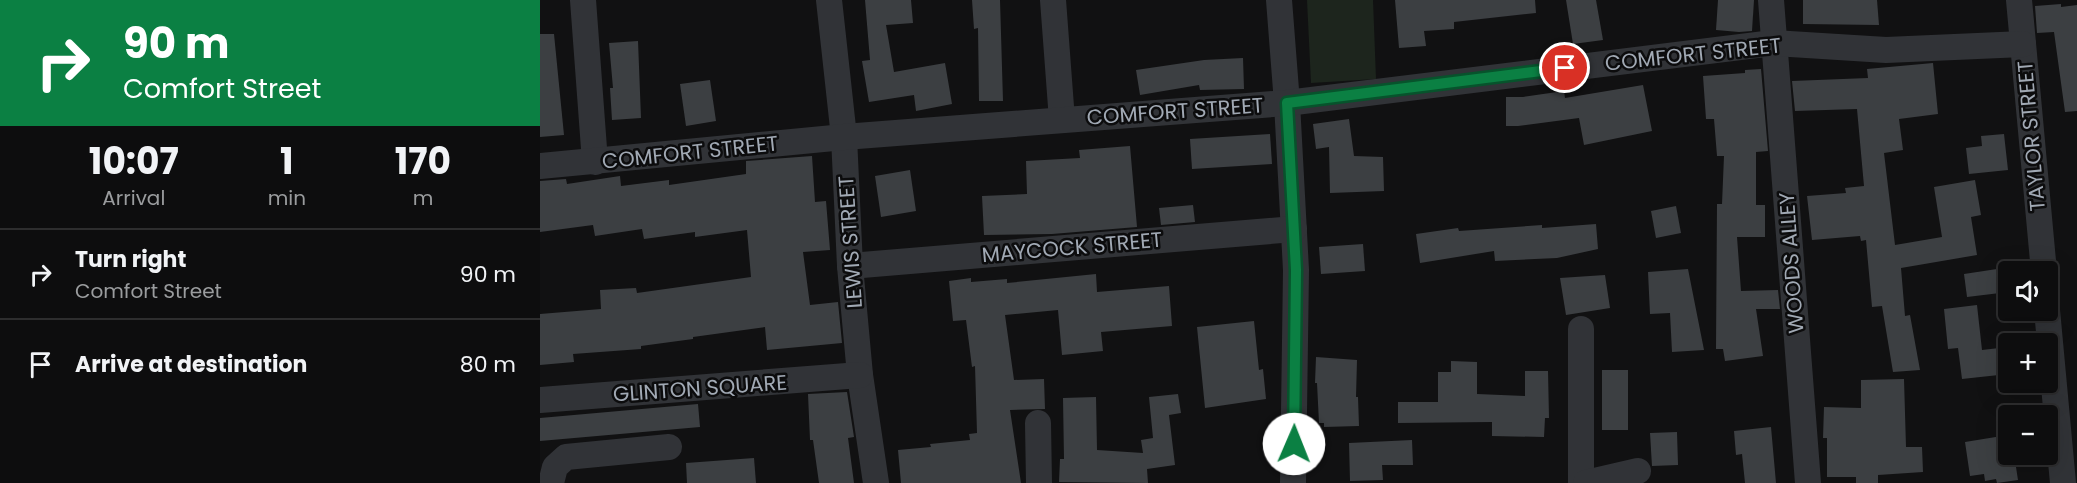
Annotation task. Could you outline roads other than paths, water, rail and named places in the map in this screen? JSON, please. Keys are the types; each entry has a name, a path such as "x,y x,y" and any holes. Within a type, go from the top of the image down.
{"street":[{"path":"583,0 595,162"},
{"name":"LEWIS STREET","path":"829,0 844,137 850,266 860,375 876,483"},
{"path":"1053,0 1062,120"},
{"path":"1279,0 1296,281 1293,483"},
{"name":"WOODS ALLEY","path":"1771,0 1808,483"},
{"name":"TAYLOR STREET","path":"2019,0 2043,261"},
{"name":"COMFORT STREET","path":"540,166 844,137 1287,103 1773,43 1886,50 2023,44"},
{"name":"MAYCOCK STREET","path":"850,266 1294,229"},
{"path":"2048,321 2063,483"},
{"path":"1581,328 1581,483"},
{"name":"GLINTON SQUARE","path":"540,400 860,375"},
{"path":"1038,423 1038,483"},
{"path":"551,483 555,467 566,457 669,447"},
{"path":"1586,483 1638,471"}]}
